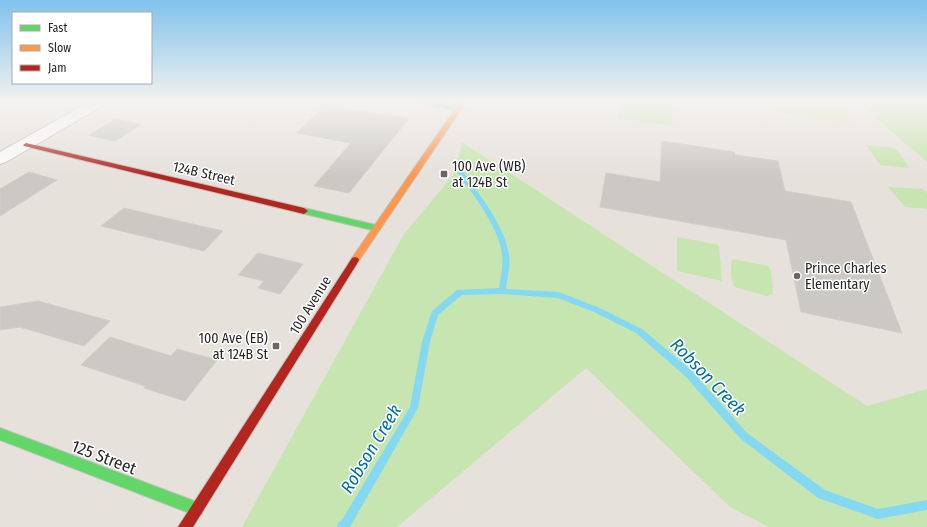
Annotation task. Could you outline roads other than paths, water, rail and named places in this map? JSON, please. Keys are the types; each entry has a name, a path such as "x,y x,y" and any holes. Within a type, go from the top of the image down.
{"street":[{"path":"0,159 56,127"},
{"name":"100 Avenue","path":"185,527 376,228 447,127"},
{"name":"124B Street","path":"26,144 376,228"},
{"name":"125 Street","path":"0,434 197,509"}],"waterway":[{"path":"456,167 485,207 497,229 506,255 502,291"},
{"name":"Robson Creek","path":"342,527 346,524 414,408 426,342 435,313 460,292 502,291"},
{"name":"Robson Creek","path":"502,291 559,295 597,310 639,331 688,373 744,436 822,494 878,514 927,505"}],"place":[{"name":"100 Ave (WB) at 124B St","path":"444,174"},
{"name":"Prince Charles Elementary","path":"797,276"},
{"name":"100 Ave (EB) at 124B St","path":"276,346"}]}
